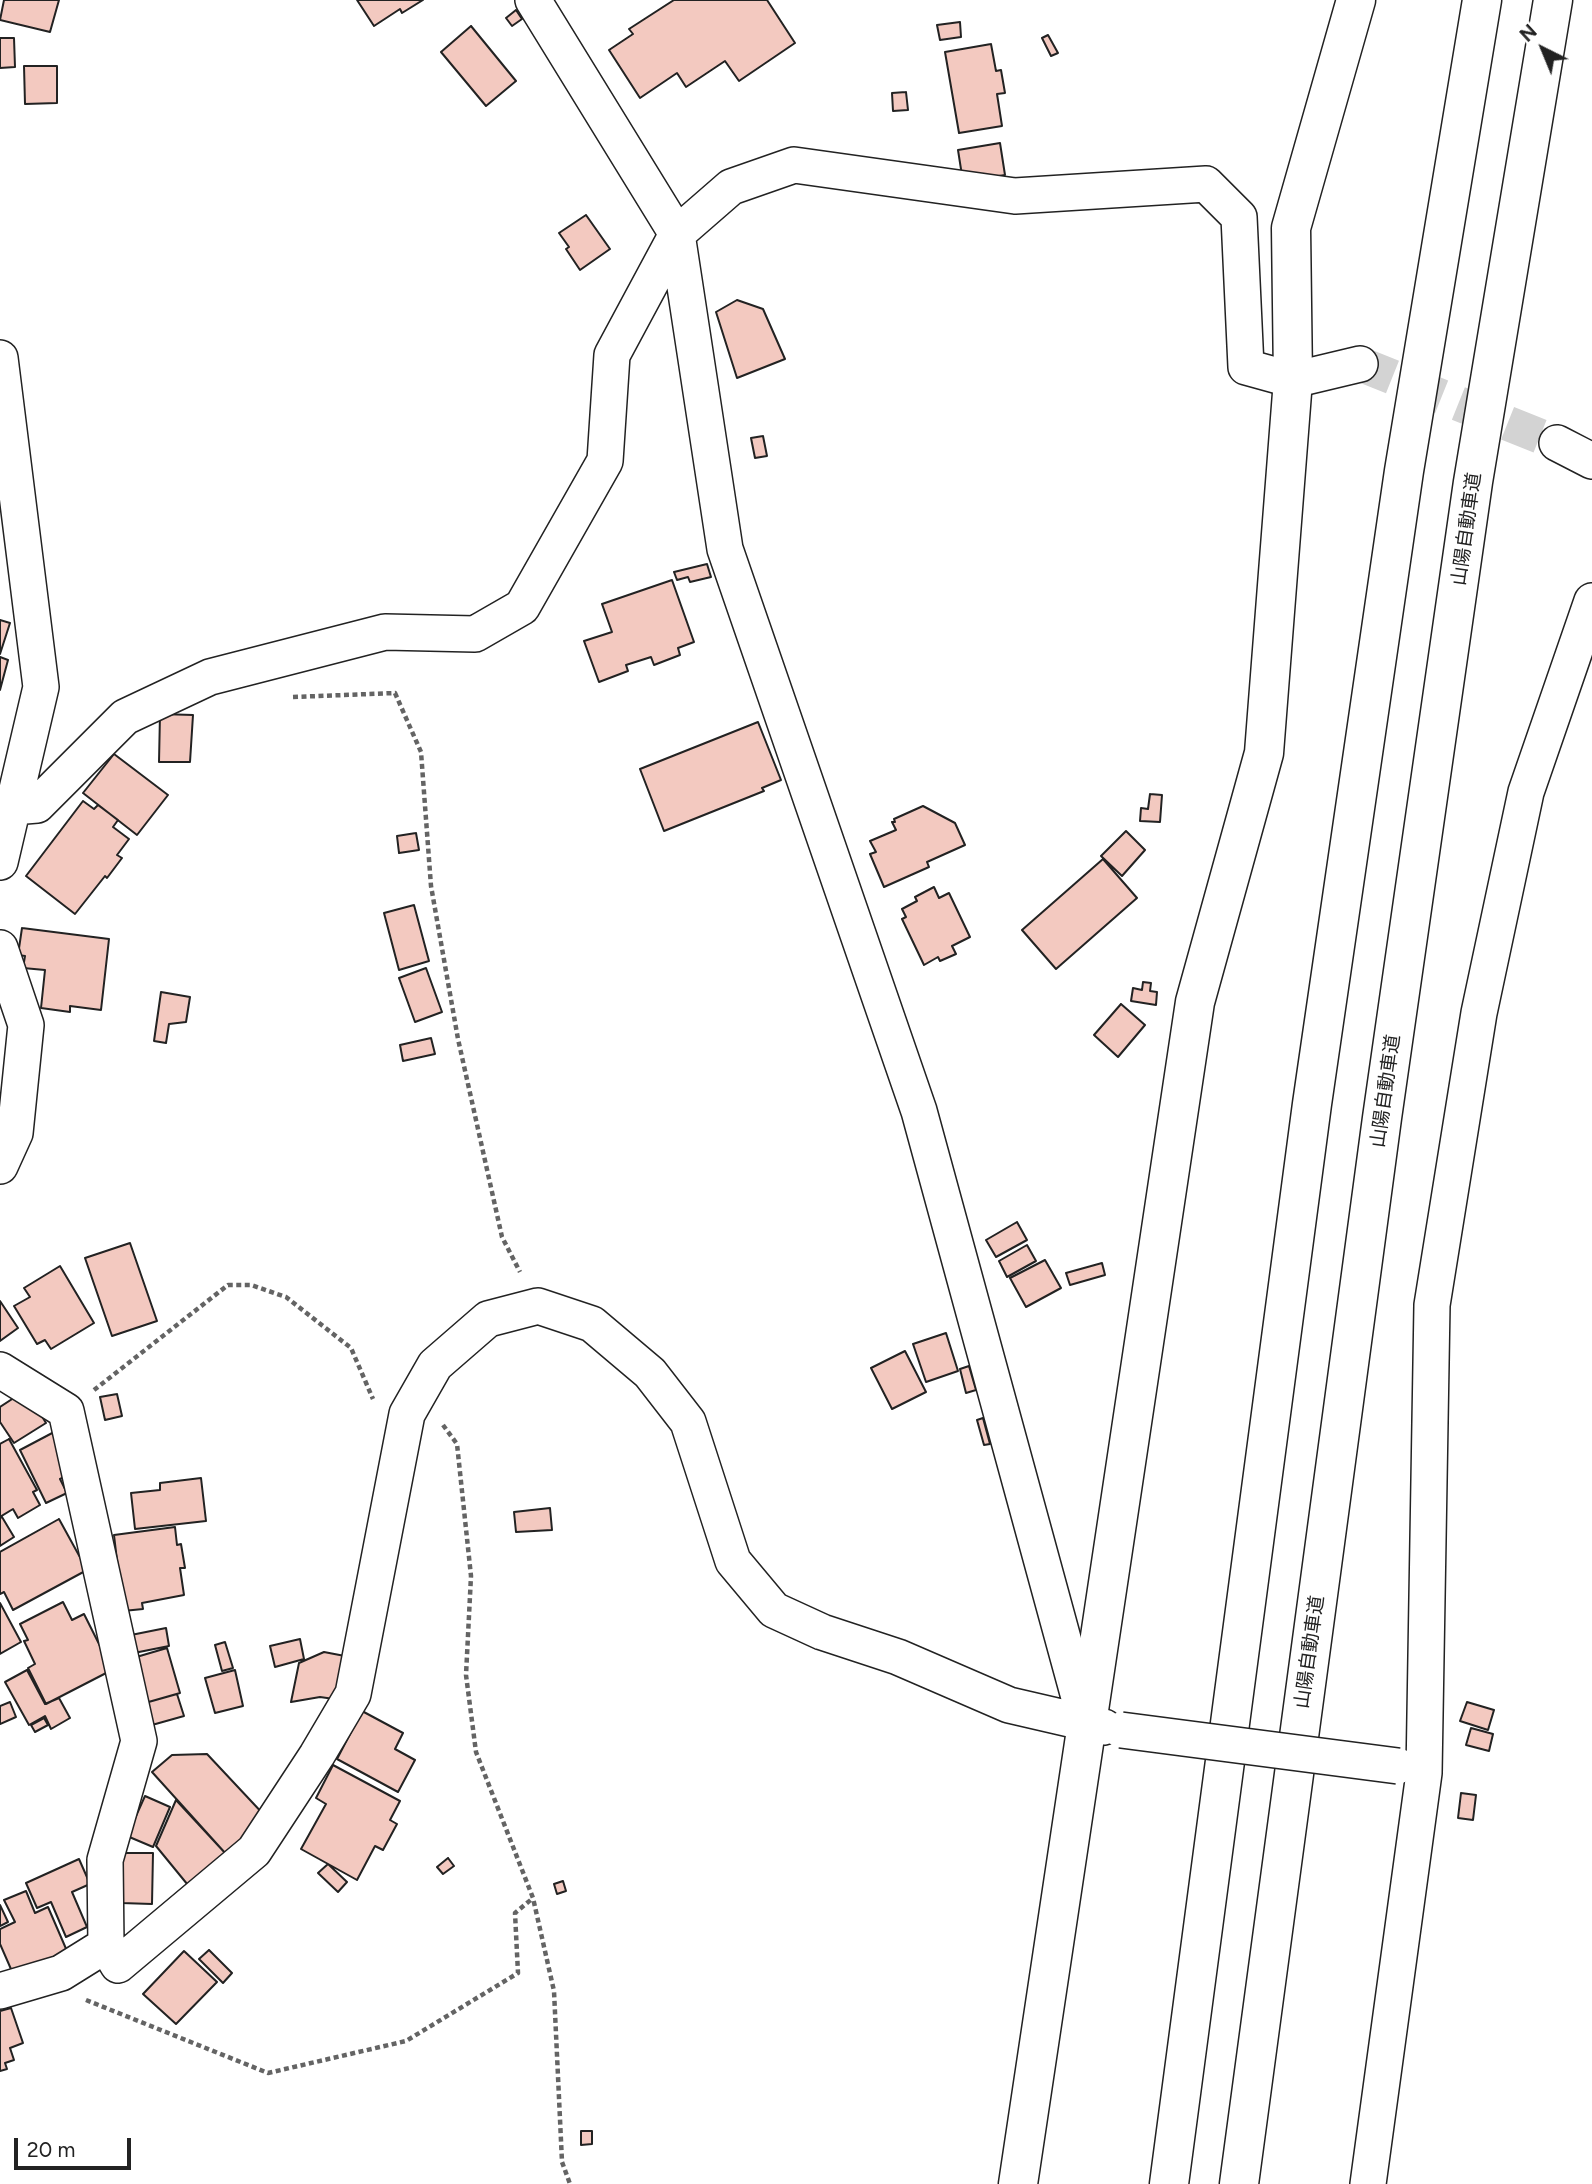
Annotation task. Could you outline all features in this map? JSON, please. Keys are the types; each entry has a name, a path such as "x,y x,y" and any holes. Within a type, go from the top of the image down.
{"main road":[{"path":"1018,2184 1104,1726 1195,1002 1264,753 1293,380 1291,228 1356,0"},
{"path":"1168,2184 1314,1091 1404,471 1482,0"},
{"name":"山陽自動車道","path":"1239,2184 1382,1118 1473,482 1553,0"}],"street":[{"path":"533,0 677,234 725,549 919,1111 1104,1726"},
{"path":"13,807 37,805 125,717 210,677 385,632 475,634 522,607 605,461 612,355 677,234 731,187 794,165 1015,196 1206,184 1239,217 1246,367 1293,380 1360,364"},
{"path":"0,358 40,687 0,862"},
{"path":"1558,443 1592,461"},
{"path":"1368,2184 1411,1770 1432,1305 1479,1013 1526,792 1592,601"},
{"path":"0,948 26,1025 15,1133 0,1166"},
{"path":"0,1370 66,1411 139,1741 105,1860 106,1945 118,1965 254,1851 353,1694 407,1414 435,1365 488,1319 538,1306 593,1324 650,1373 688,1422 733,1561 774,1610 822,1632 898,1657 1009,1705 1104,1726 1411,1770"},
{"path":"0,1991 61,1973 106,1945"}],"path":[{"path":"286,698 395,693 421,752 431,886 458,1040 502,1237 538,1306"},
{"path":"66,1411 228,1285 251,1285 286,1297 351,1348 372,1398 407,1414 430,1408 457,1444 471,1576 466,1675 475,1752 533,1898 554,1991 562,2162 570,2184"},
{"path":"61,1973 66,1992 268,2073 406,2041 518,1973 515,1913 533,1898"}],"building":[{"path":"4,0 59,0 50,32 0,20"},
{"path":"357,0 423,0 402,13 400,9 374,26"},
{"path":"674,0 767,0 795,43 739,81 725,61 686,87 677,73 640,98 609,50 633,34 629,29"},
{"path":"516,10 522,19 512,26 506,18"},
{"path":"960,22 961,37 940,40 937,25"},
{"path":"471,26 516,81 486,106 441,52"},
{"path":"1048,35 1058,53 1051,56 1042,38"},
{"path":"0,38 14,38 15,67 0,68"},
{"path":"991,44 996,71 1001,70 1005,93 997,94 1002,126 959,133 945,52"},
{"path":"24,66 57,66 57,103 25,104"},
{"path":"906,92 908,110 893,111 892,93"},
{"path":"1000,143 1005,175 963,182 958,150"},
{"path":"586,215 610,249 580,270 559,233"},
{"path":"737,300 763,309 785,359 737,378 716,312"},
{"path":"763,436 767,456 755,458 751,438"},
{"path":"707,564 711,577 690,582 688,577 677,580 674,572"},
{"path":"672,580 694,642 678,648 680,655 654,665 651,657 626,665 628,671 599,682 584,641 612,632 602,604"},
{"path":"0,620 10,623 0,654"},
{"path":"0,657 8,660 0,690"},
{"path":"160,714 193,715 190,762 159,762"},
{"path":"758,722 781,780 762,788 764,791 664,831 640,769"},
{"path":"114,754 168,795 137,835 83,793"},
{"path":"1150,794 1162,795 1160,822 1140,821 1141,808 1148,809"},
{"path":"83,801 94,809 98,805 118,820 113,827 129,839 117,855 122,858 75,914 26,876"},
{"path":"923,806 955,823 965,845 927,862 929,867 884,887 870,854 876,852 870,841 896,830 892,822 895,822 894,819"},
{"path":"1126,831 1145,850 1122,876 1101,856"},
{"path":"416,833 419,850 399,853 397,836"},
{"path":"1103,859 1137,898 1056,969 1022,930"},
{"path":"934,887 939,898 949,893 970,937 952,946 956,954 940,961 938,957 924,965 902,919 906,917 902,909 917,901 915,897"},
{"path":"414,905 429,961 399,970 384,913"},
{"path":"22,928 109,939 101,1010 70,1006 70,1012 41,1008 45,970 23,968 25,956 18,955"},
{"path":"426,968 442,1012 415,1022 399,978"},
{"path":"1143,982 1151,983 1150,991 1157,992 1156,1005 1131,1001 1133,988 1142,990"},
{"path":"161,992 190,997 186,1022 169,1024 166,1043 154,1041"},
{"path":"1121,1004 1145,1025 1118,1057 1094,1035"},
{"path":"431,1038 435,1054 403,1061 400,1045"},
{"path":"1017,1222 1027,1240 996,1257 986,1240"},
{"path":"130,1243 157,1321 112,1336 85,1258"},
{"path":"1027,1245 1036,1261 1007,1277 999,1261"},
{"path":"1045,1260 1061,1288 1026,1307 1010,1278"},
{"path":"1102,1263 1105,1275 1070,1285 1066,1273"},
{"path":"60,1266 94,1323 51,1349 45,1340 37,1344 14,1306 30,1297 24,1288"},
{"path":"0,1301 18,1328 0,1341"},
{"path":"946,1333 958,1371 926,1382 913,1344"},
{"path":"905,1351 926,1392 892,1409 871,1368"},
{"path":"969,1366 976,1390 966,1393 960,1369"},
{"path":"26,1390 46,1423 14,1443 0,1422 0,1407"},
{"path":"117,1394 122,1416 105,1420 100,1397"},
{"path":"983,1418 990,1444 984,1445 977,1420"},
{"path":"56,1431 71,1474 60,1479 67,1493 46,1503 20,1450"},
{"path":"9,1439 37,1490 33,1492 40,1505 18,1518 13,1509 0,1517 0,1444"},
{"path":"201,1478 206,1521 135,1529 131,1493 160,1490 160,1483"},
{"path":"550,1508 552,1530 516,1532 514,1512"},
{"path":"2,1517 14,1537 0,1546 0,1518"},
{"path":"59,1519 87,1570 13,1610 4,1592 0,1594 0,1552"},
{"path":"175,1527 177,1545 181,1544 185,1568 180,1568 184,1595 142,1603 143,1609 123,1611 114,1535"},
{"path":"63,1602 72,1620 84,1614 112,1670 46,1704 28,1668 35,1664 24,1641 28,1640 20,1624"},
{"path":"0,1603 21,1642 0,1654"},
{"path":"166,1628 169,1646 134,1653 131,1635"},
{"path":"300,1639 304,1659 275,1667 270,1646"},
{"path":"225,1642 233,1668 222,1671 215,1645"},
{"path":"167,1648 180,1693 145,1703 133,1658"},
{"path":"324,1652 350,1657 341,1700 320,1697 291,1702 299,1663"},
{"path":"27,1670 45,1704 59,1698 70,1718 51,1729 45,1716 29,1725 5,1682"},
{"path":"235,1670 243,1706 215,1713 205,1678"},
{"path":"177,1694 184,1716 152,1725 145,1703"},
{"path":"10,1702 16,1717 0,1724 0,1706"},
{"path":"1467,1702 1494,1710 1488,1730 1460,1721"},
{"path":"362,1711 403,1733 395,1749 415,1760 398,1792 337,1759"},
{"path":"44,1718 48,1725 35,1732 31,1725"},
{"path":"1471,1728 1493,1734 1489,1751 1466,1745"},
{"path":"207,1754 266,1817 226,1854 152,1772 172,1755"},
{"path":"333,1765 400,1801 390,1820 397,1824 383,1850 375,1846 357,1880 301,1849 326,1804 316,1798"},
{"path":"1461,1793 1476,1795 1473,1820 1458,1818"},
{"path":"145,1796 170,1807 153,1847 127,1836"},
{"path":"176,1800 226,1854 192,1890 156,1846"},
{"path":"122,1853 153,1853 152,1904 121,1903"},
{"path":"448,1858 454,1866 443,1874 437,1867"},
{"path":"79,1859 90,1884 72,1892 87,1927 66,1937 51,1902 37,1908 26,1883"},
{"path":"328,1864 347,1882 338,1892 318,1873"},
{"path":"563,1881 566,1891 557,1894 554,1884"},
{"path":"26,1891 35,1913 48,1907 67,1951 14,1976 0,1944 0,1929 15,1922 4,1900"},
{"path":"0,1905 8,1922 0,1926"},
{"path":"209,1950 232,1973 223,1983 199,1959"},
{"path":"184,1951 217,1982 176,2024 143,1994"},
{"path":"11,2008 23,2043 10,2048 14,2060 5,2063 7,2069 0,2071 0,2011"},
{"path":"581,2131 592,2131 592,2144 581,2145"}],"tunnel":[{"path":"1360,364 1557,443"}]}
